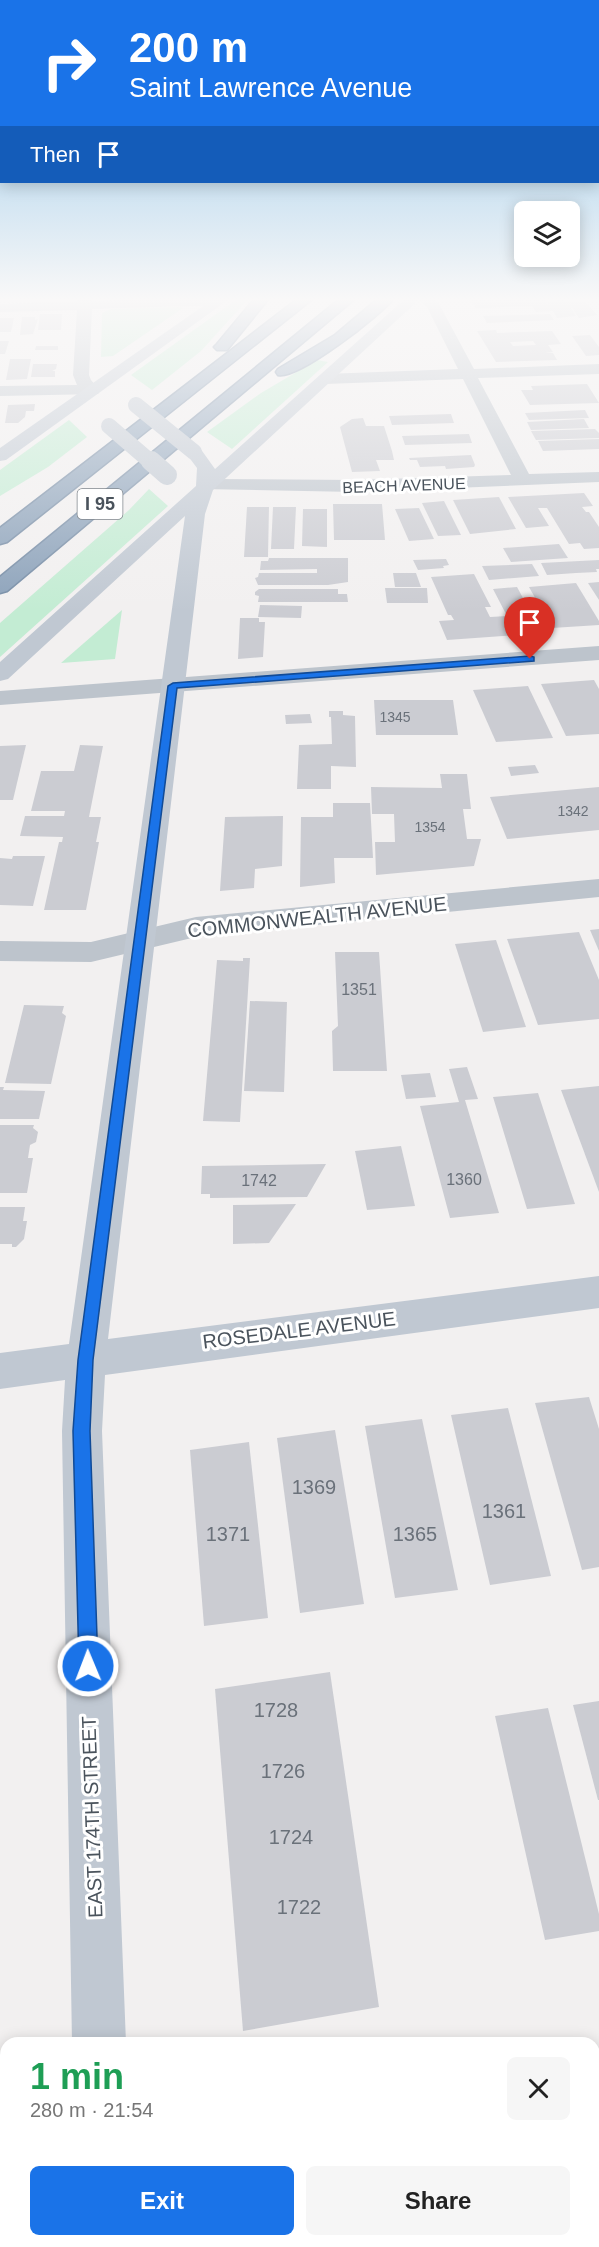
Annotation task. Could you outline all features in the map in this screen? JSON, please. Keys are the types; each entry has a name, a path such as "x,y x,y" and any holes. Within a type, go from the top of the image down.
{"highway":[{"name":"I 95","path":"0,538 175,402"},
{"name":"I 95","path":"0,587 222,402"},
{"path":"199,421 232,402"},
{"path":"0,515 106,456"}],"main road":[{"path":"0,456 77,402"},
{"path":"90,402 99,417 167,475 184,481 208,485"},
{"path":"127,402 194,452 207,468 208,485"},
{"path":"0,674 299,402"},
{"name":"EAST 174TH STREET","path":"99,2037 82,1431 86,1360 195,514 208,485"},
{"name":"ROSEDALE AVENUE","path":"0,1371 599,1292"}],"street":[{"path":"483,402 523,480"},
{"name":"BEACH AVENUE","path":"208,485 326,487 599,477"},
{"path":"0,698 599,653"},
{"name":"COMMONWEALTH AVENUE","path":"0,951 91,952 196,927 599,888"}],"green space":[{"path":"249,402 284,402 232,449 207,432"},
{"path":"69,420 87,437 48,467 0,496 0,470"},
{"path":"149,489 168,506 0,657 0,623 129,510"},
{"path":"122,610 115,659 61,663"}],"building":[{"path":"528,402 599,403 530,405"},
{"path":"35,404 34,411 26,411 25,417 18,423 5,423 8,405"},
{"path":"585,410 589,418 529,420 525,413"},
{"path":"451,414 454,423 392,425 389,416"},
{"path":"363,418 366,426 384,426 394,460 376,460 380,471 352,472 340,427 352,419"},
{"path":"584,419 589,428 531,430 527,422"},
{"path":"595,429 599,433 599,438 536,440 531,431"},
{"path":"469,434 472,443 405,445 402,436"},
{"path":"599,439 599,449 543,451 538,441"},
{"path":"471,455 474,467 446,469 445,466 420,467 417,460 409,458"},
{"path":"584,493 593,506 582,507 589,512 599,527 599,548 584,549 580,543 569,544 547,508 538,508 549,526 526,528 508,497"},
{"path":"499,497 516,529 470,534 453,500"},
{"path":"444,501 461,535 438,536 422,503"},
{"path":"333,504 382,504 385,540 334,540"},
{"path":"247,507 269,507 268,557 244,557"},
{"path":"273,507 296,507 294,549 271,549"},
{"path":"419,508 434,539 409,541 395,509"},
{"path":"303,509 327,509 327,547 302,546"},
{"path":"559,544 568,558 511,562 503,548"},
{"path":"269,558 348,558 348,582 328,585 258,585 255,578 259,573 317,573 317,569 260,570 261,561 268,561"},
{"path":"446,559 449,565 443,566 444,568 418,570 413,560"},
{"path":"599,560 597,572 547,575 541,563"},
{"path":"532,564 539,576 489,580 482,566"},
{"path":"393,573 416,573 421,587 395,587"},
{"path":"474,574 491,607 485,607 490,617 507,616 493,589 517,587 540,629 515,631 517,635 447,640 439,621 454,620 451,615 448,615 431,577"},
{"path":"599,582 599,600 588,583"},
{"path":"576,583 599,621 599,625 552,628 529,587"},
{"path":"385,588 427,588 428,603 387,603"},
{"path":"259,589 338,589 338,594 347,594 348,602 258,602 259,596 255,595 255,592"},
{"path":"260,605 302,606 301,618 258,617"},
{"path":"240,618 259,618 259,622 265,622 263,657 238,659"},
{"path":"594,680 599,689 599,734 566,736 541,684"},
{"path":"528,686 553,738 496,742 473,690"},
{"path":"374,700 453,700 458,735 376,735"},
{"path":"329,711 343,711 343,715 355,716 356,767 331,766 331,789 297,789 299,745 332,744"},
{"path":"310,714 312,723 286,724 285,715"},
{"path":"26,745 13,800 0,800 0,746"},
{"path":"80,745 103,746 89,817 101,817 96,842 99,842 86,910 44,910 59,842 62,842 63,837 20,836 25,816 64,816 65,811 31,811 41,771 74,771"},
{"path":"535,765 539,773 511,776 508,767"},
{"path":"440,774 467,774 471,809 463,809 467,839 481,839 474,866 376,875 375,842 395,842 394,814 372,814 371,787 442,788"},
{"path":"599,787 599,830 507,839 490,797"},
{"path":"333,803 370,803 373,858 334,858 335,883 300,887 301,817 333,817"},
{"path":"283,816 282,866 255,869 254,888 220,891 225,817"},
{"path":"13,856 45,856 33,906 0,905 0,858 12,859"},
{"path":"599,929 599,951 590,930"},
{"path":"579,932 599,980 599,1019 538,1025 507,939"},
{"path":"496,940 526,1027 483,1032 455,944"},
{"path":"335,952 379,952 387,1071 333,1071 332,1031 338,1026"},
{"path":"243,958 250,958 240,1122 203,1121 217,960 243,961"},
{"path":"250,1001 287,1002 284,1092 244,1091"},
{"path":"24,1005 64,1006 62,1013 66,1016 51,1084 5,1083"},
{"path":"467,1067 478,1099 465,1100 499,1213 450,1218 420,1106 459,1102 449,1069"},
{"path":"430,1073 436,1097 406,1099 401,1075"},
{"path":"599,1086 599,1192 561,1090"},
{"path":"0,1087 4,1087 3,1090 45,1091 39,1119 0,1119"},
{"path":"538,1093 575,1204 527,1209 493,1097"},
{"path":"0,1125 34,1125 33,1128 38,1132 36,1142 30,1145 28,1158 33,1158 27,1193 0,1193"},
{"path":"401,1146 415,1206 367,1210 355,1151"},
{"path":"326,1164 307,1197 210,1198 210,1194 201,1194 202,1166"},
{"path":"296,1204 269,1243 233,1244 233,1205"},
{"path":"0,1207 25,1207 23,1221 27,1221 24,1239 16,1247 12,1247 12,1244 0,1244"},
{"path":"589,1397 599,1429 599,1567 582,1570 535,1403"},
{"path":"508,1408 551,1576 490,1585 451,1415"},
{"path":"422,1419 458,1590 395,1598 365,1426"},
{"path":"335,1430 364,1604 300,1613 277,1438"},
{"path":"249,1442 268,1618 204,1626 190,1450"},
{"path":"330,1672 379,2007 243,2031 215,1689"},
{"path":"599,1701 599,1800 598,1800 573,1705"},
{"path":"548,1708 599,1914 599,1931 545,1940 495,1716"}],"route":[{"path":"88,1666 82,1431 86,1360 173,686 530,659"}]}
